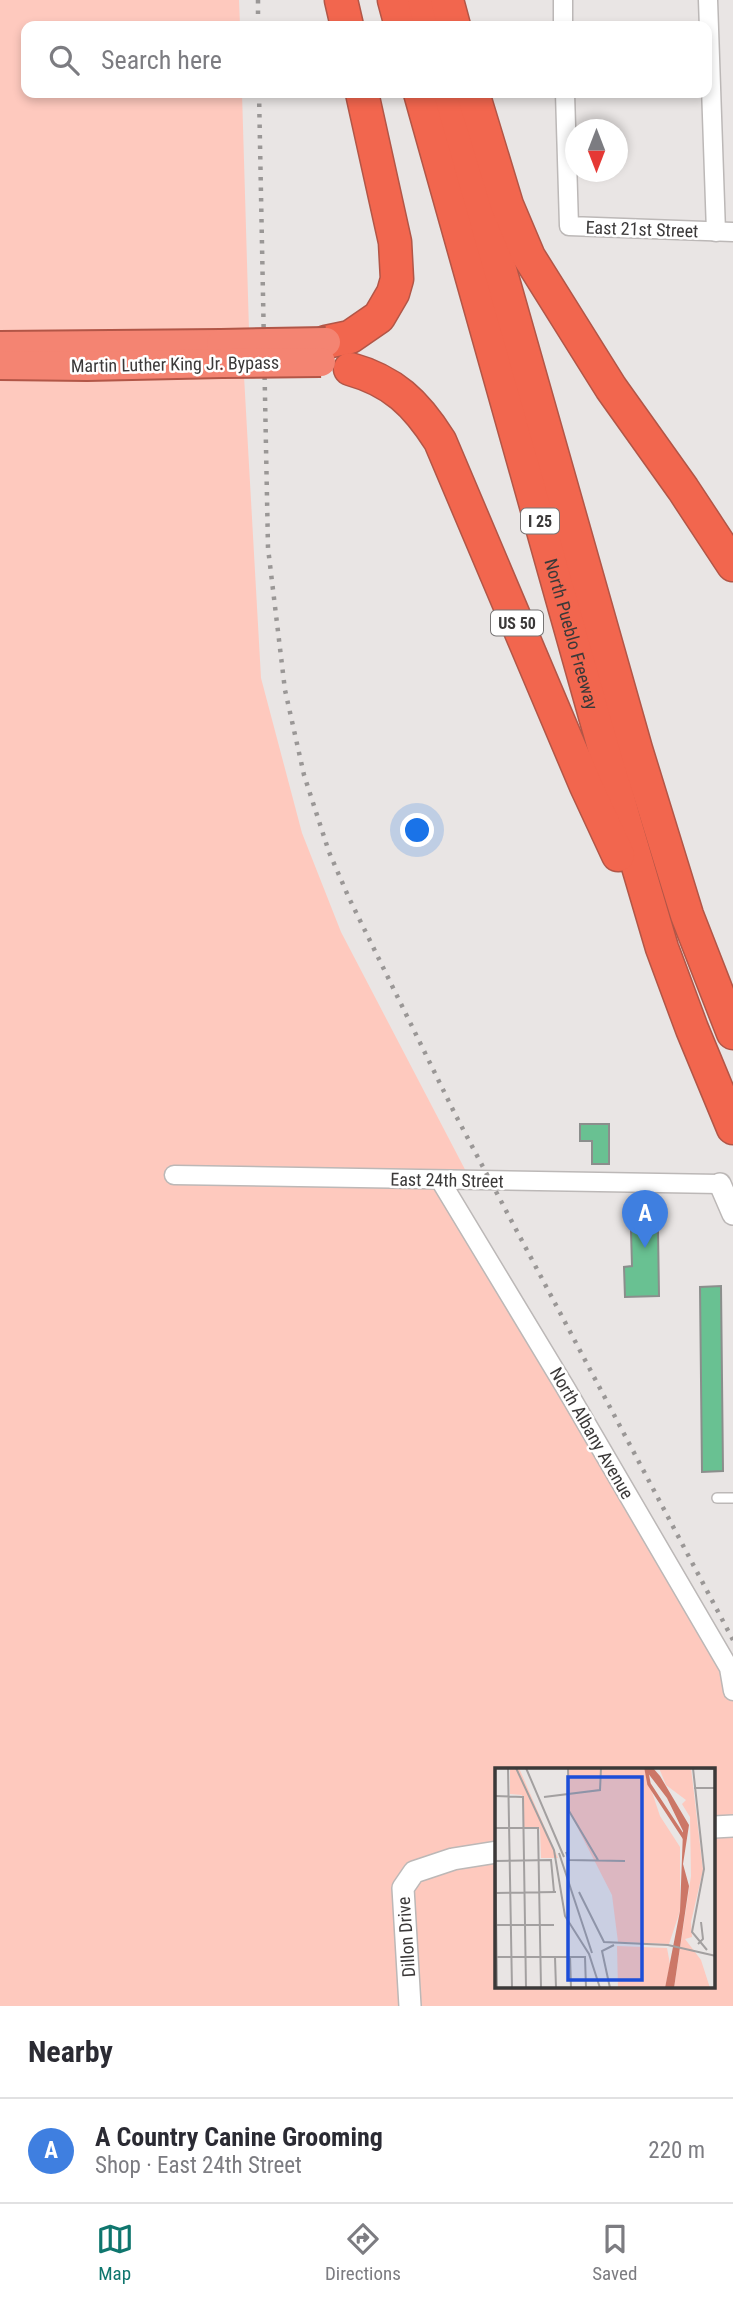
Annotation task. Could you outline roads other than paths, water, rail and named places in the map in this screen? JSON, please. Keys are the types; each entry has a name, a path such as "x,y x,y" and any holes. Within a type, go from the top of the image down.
{"highway":[{"path":"341,0 346,21"},
{"path":"394,0 400,21"},
{"path":"424,0 430,21"},
{"path":"447,0 453,21"},
{"path":"332,358 350,337 379,317 393,293 397,279 396,242 363,98"},
{"name":"North Pueblo Freeway","path":"421,98 662,948 733,1128"},
{"name":"North Pueblo Freeway","path":"451,98 644,774 687,915 733,1033"},
{"path":"475,98 507,205 529,257 611,388 683,488 733,565"},
{"name":"Martin Luther King Jr. Bypass","path":"0,346 332,358"},
{"name":"Martin Luther King Jr. Bypass","path":"0,365 222,354"},
{"name":"US 50","path":"332,358 394,388 426,419 440,441 586,786 662,948"}],"street":[{"path":"563,0 564,21"},
{"path":"708,0 709,21"},
{"path":"712,58 724,232"},
{"name":"East 21st Street","path":"565,98 569,226 724,232"},
{"name":"East 24th Street","path":"174,1175 720,1184"},
{"name":"North Albany Avenue","path":"440,1180 729,1668 733,1691"},
{"path":"720,1184 733,1214"},
{"name":"Dillon Drive","path":"410,2006 403,1888 414,1872 453,1859 495,1852"}],"lane":[{"path":"717,1498 733,1498"}],"railway":[{"path":"258,0 258,21"},
{"path":"259,98 268,548 285,690 304,775 329,852 349,898 455,1114 733,1640"}],"place":[{"name":"A Country Canine Grooming","path":"645,1248"}]}
